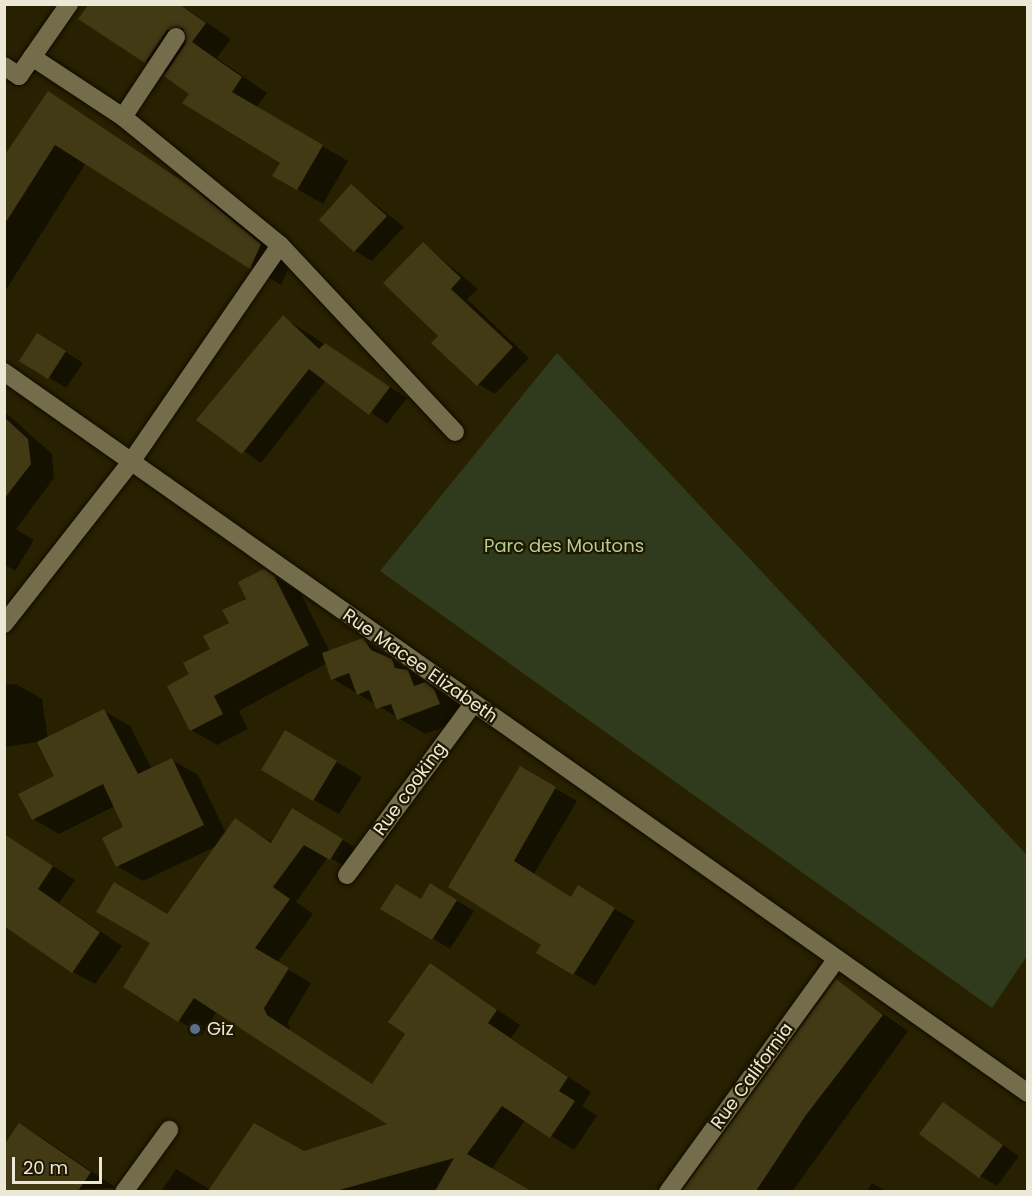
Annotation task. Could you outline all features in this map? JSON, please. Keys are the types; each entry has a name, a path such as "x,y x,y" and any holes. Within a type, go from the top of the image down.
{"street":[{"path":"4,66 19,76 69,4"},
{"path":"123,117 176,37"},
{"path":"32,57 123,117 280,245 455,432"},
{"path":"4,624 131,462 280,245"},
{"name":"Rue Macee Elizabeth","path":"4,372 1028,1093"},
{"name":"Rue cooking","path":"347,875 473,704"},
{"name":"Rue California","path":"668,1191 836,960"},
{"path":"124,1191 169,1130"}],"green space":[{"name":"Parc des Moutons","path":"557,353 1027,855 1027,956 992,1008 380,571"}],"building":[{"path":"89,4 179,4 206,23 192,42 242,77 232,92 323,145 297,190 272,176 280,163 182,103 189,94 164,76 186,43 183,28 167,30 145,63 78,19"},
{"path":"48,91 194,189 261,244 250,269 55,145 4,225 4,156"},
{"path":"351,184 387,216 354,252 319,220"},
{"path":"423,242 461,278 451,289 513,347 477,386 431,343 438,336 383,283"},
{"path":"283,315 319,349 325,343 390,387 369,415 309,369 242,454 196,420"},
{"path":"37,333 66,351 48,379 19,361"},
{"path":"4,417 28,439 31,464 4,499"},
{"path":"264,569 274,576 309,645 214,696 223,714 190,731 167,686 189,674 183,663 210,649 203,636 229,623 222,610 246,599 238,582"},
{"path":"363,638 371,650 392,659 395,668 408,670 414,686 425,682 434,689 440,704 397,720 391,704 376,709 369,690 357,695 349,673 331,680 322,653"},
{"path":"104,709 138,774 172,758 204,825 116,867 102,838 123,827 103,784 32,820 18,794 54,776 37,742"},
{"path":"285,730 337,761 313,801 261,770"},
{"path":"520,766 556,787 514,861 571,897 578,885 615,908 573,975 536,953 541,945 448,887"},
{"path":"292,808 343,839 330,860 304,845 273,887 290,899 255,948 289,968 264,1008 267,1015 372,1084 405,1034 388,1022 430,963 497,1010 488,1023 568,1077 559,1091 575,1101 550,1138 502,1106 467,1154 531,1191 435,1191 454,1158 336,1191 208,1191 254,1123 304,1151 387,1124 194,998 178,1022 123,987 150,943 96,912 114,882 167,914 235,818 271,843"},
{"path":"4,834 53,866 38,889 100,932 72,973 4,926"},
{"path":"430,883 457,900 432,940 380,909 396,884 421,899"},
{"path":"836,979 883,1015 806,1115 756,1191 682,1191"},
{"path":"943,1102 1003,1145 979,1178 919,1134"},
{"path":"19,1123 91,1172 78,1191 4,1191 4,1145"}],"place":[{"name":"Giz","path":"195,1029"}]}
